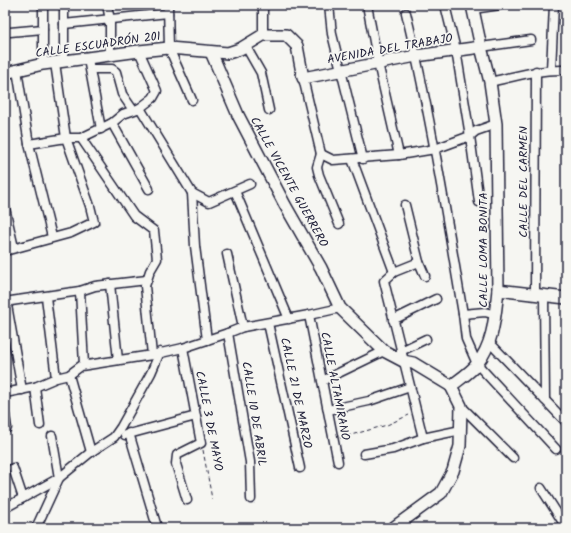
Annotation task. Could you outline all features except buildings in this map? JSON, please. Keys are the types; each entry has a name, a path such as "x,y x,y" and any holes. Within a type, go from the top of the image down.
{"street":[{"path":"43,5 43,64"},
{"path":"5,251 71,233 94,222 90,206 66,138 60,62 64,24 64,5"},
{"path":"107,5 110,20 110,55"},
{"path":"263,5 263,34 286,35 297,46 321,154 318,167 319,175 339,224"},
{"path":"329,5 332,34 363,158"},
{"path":"367,5 378,63 399,155"},
{"path":"445,5 456,50 479,202"},
{"path":"473,7 500,5"},
{"path":"551,70 554,5"},
{"name":"CALLE LOMA BONITA","path":"451,386 477,364 490,343 496,315 498,290 496,124 490,82 473,7"},
{"path":"64,24 110,20 168,9 169,48 192,100"},
{"path":"406,12 434,148 466,339 477,364 556,449"},
{"path":"10,32 42,29"},
{"name":"CALLE ESCUADRÓN 201","path":"5,73 43,64 60,62 89,64 110,55 138,50 169,48 228,53 240,49 263,34"},
{"path":"481,47 531,40"},
{"path":"246,45 261,73 269,110"},
{"name":"AVENIDA DEL TRABAJO","path":"304,78 416,56 481,47"},
{"path":"29,144 66,138 81,138 112,124 123,114 137,109 153,98 157,91 138,50"},
{"name":"CALLE VICENTE GUERRERO","path":"212,52 238,115 285,205 321,268 340,308 384,351 402,356 451,386"},
{"path":"101,129 89,64 112,69 116,72 122,94 137,109 192,193 209,202 250,184"},
{"path":"17,70 29,144 52,237"},
{"path":"490,82 536,71 566,70"},
{"name":"CALLE DEL CARMEN","path":"536,71 539,294 545,400"},
{"path":"112,124 149,189"},
{"path":"321,154 333,160 399,155 434,148 470,136 476,131 496,124"},
{"path":"5,508 59,478 91,452 114,437 122,427 151,373 156,354 145,286 156,258 154,231 134,216 81,138"},
{"path":"352,159 394,272"},
{"path":"235,191 289,319"},
{"path":"192,193 195,246 207,340"},
{"path":"405,204 425,276"},
{"path":"5,208 14,248"},
{"path":"227,254 243,327"},
{"path":"420,262 394,272 384,281 423,438"},
{"path":"22,390 8,305 11,301 80,291 95,286 147,280"},
{"path":"110,284 118,360"},
{"path":"498,290 566,298"},
{"path":"80,291 84,365"},
{"path":"46,297 56,378"},
{"path":"393,320 436,298"},
{"path":"5,393 35,387 56,378 69,375 84,365 156,354 183,348 243,327 340,308"},
{"path":"463,314 485,312 496,315"},
{"name":"CALLE ALTAMIRANO","path":"309,315 338,462"},
{"name":"CALLE 21 DE MARZO","path":"268,322 300,468"},
{"name":"CALLE 10 DE ABRIL","path":"228,333 250,462 251,499"},
{"path":"402,356 426,339"},
{"path":"490,343 566,422"},
{"name":"CALLE 3 DE MAYO","path":"183,348 201,443"},
{"path":"322,381 384,351"},
{"path":"69,375 91,452"},
{"path":"451,386 461,406 513,458"},
{"path":"35,387 40,425"},
{"path":"328,410 369,401 410,387"},
{"path":"393,528 441,494 453,471 460,446 461,406"},
{"path":"5,415 7,428"},
{"path":"114,437 196,416"},
{"path":"364,454 393,449 423,438 460,430"},
{"path":"129,434 157,526"},
{"path":"36,528 59,478 52,436"},
{"path":"186,500 176,464 177,455 201,443"},
{"path":"13,468 23,498"},
{"path":"541,488 566,527"}],"path":[{"path":"334,440 387,425 417,412"},
{"name":"CALLE 3 DE MAYO","path":"201,443 212,499"}]}
